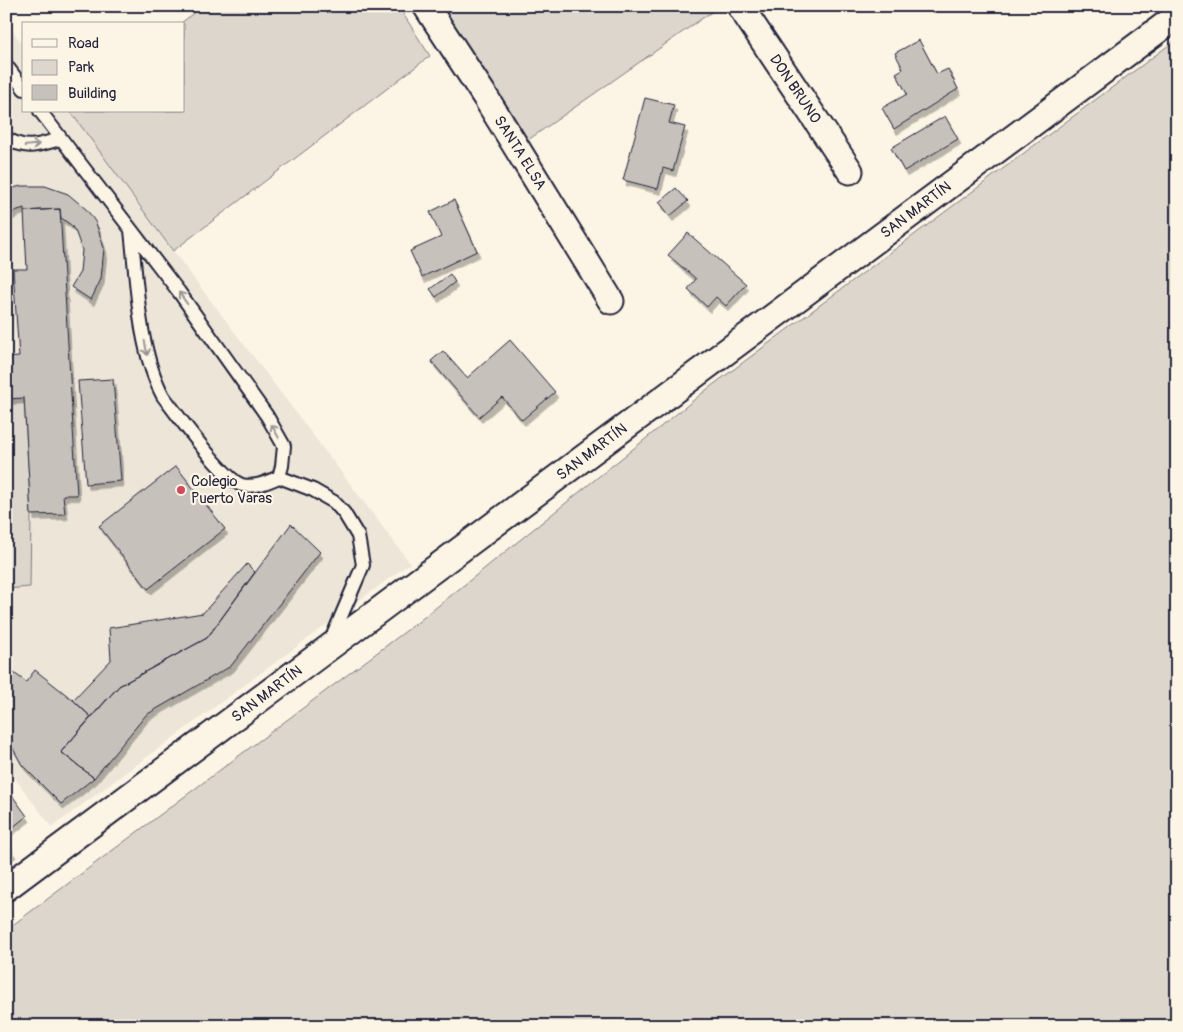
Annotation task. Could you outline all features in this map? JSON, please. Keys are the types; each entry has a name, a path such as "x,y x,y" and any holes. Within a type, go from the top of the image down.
{"street":[{"name":"SANTA ELSA","path":"426,6 486,98 611,301"},
{"name":"DON BRUNO","path":"740,6 850,171"},
{"name":"SAN MARTÍN","path":"6,888 1177,16"}],"lane":[{"path":"6,65 22,86"},
{"path":"41,112 179,292 267,416 284,446 279,477"},
{"path":"6,138 18,146 30,146 60,139"},
{"path":"131,230 147,353 155,382 163,396 226,475 241,485 260,485 279,477 325,495 344,513 358,536 363,565 328,648"}],"shaded area":[{"name":"Colegio Puerto Varas","path":"6,22 22,43 22,112 71,112 173,251 410,563 52,827 6,767"}],"green space":[{"path":"202,6 398,6 430,56 173,251 71,112 185,112 185,22 182,22"},
{"path":"442,6 720,6 528,140"},
{"path":"1177,39 1177,1026 6,1026 6,930 418,622 710,387"},
{"path":"24,398 31,515 30,587 6,589 6,399"}],"building":[{"path":"919,40 937,74 948,69 958,89 894,129 882,108 907,94 896,73 903,69 895,53"},
{"path":"645,98 674,105 669,123 685,127 673,171 663,168 658,189 623,180"},
{"path":"945,116 958,139 904,171 891,148"},
{"path":"21,186 45,186 68,194 87,210 96,223 104,248 101,279 91,300 71,287 80,272 82,250 71,225 61,218 60,209 24,211 24,208 6,217 6,190"},
{"path":"676,188 688,201 670,216 659,202"},
{"path":"454,200 477,251 422,277 410,251 441,237 430,212"},
{"path":"60,209 77,495 63,495 65,514 31,515 24,398 6,399 6,358 19,357 13,269 27,269 24,211"},
{"path":"688,233 746,284 726,306 716,297 707,307 688,289 696,279 668,255"},
{"path":"450,274 455,282 436,297 430,289"},
{"path":"510,340 555,392 522,420 502,397 479,417 431,361 443,351 467,378"},
{"path":"113,379 121,481 86,484 78,381"},
{"path":"176,466 225,529 148,589 99,526"},
{"path":"291,524 320,552 231,666 146,715 94,778 61,752 119,686 207,638"},
{"path":"247,564 255,572 207,638 119,686 91,717 73,700 111,660 109,628 203,613"},
{"path":"6,667 26,682 35,670 91,717 61,752 94,778 61,804 22,765 6,736"},
{"path":"6,787 27,816 8,831 6,829"},
{"path":"6,843 13,852 6,857"}],"place":[{"name":"Colegio Puerto Varas","path":"181,490"}]}
